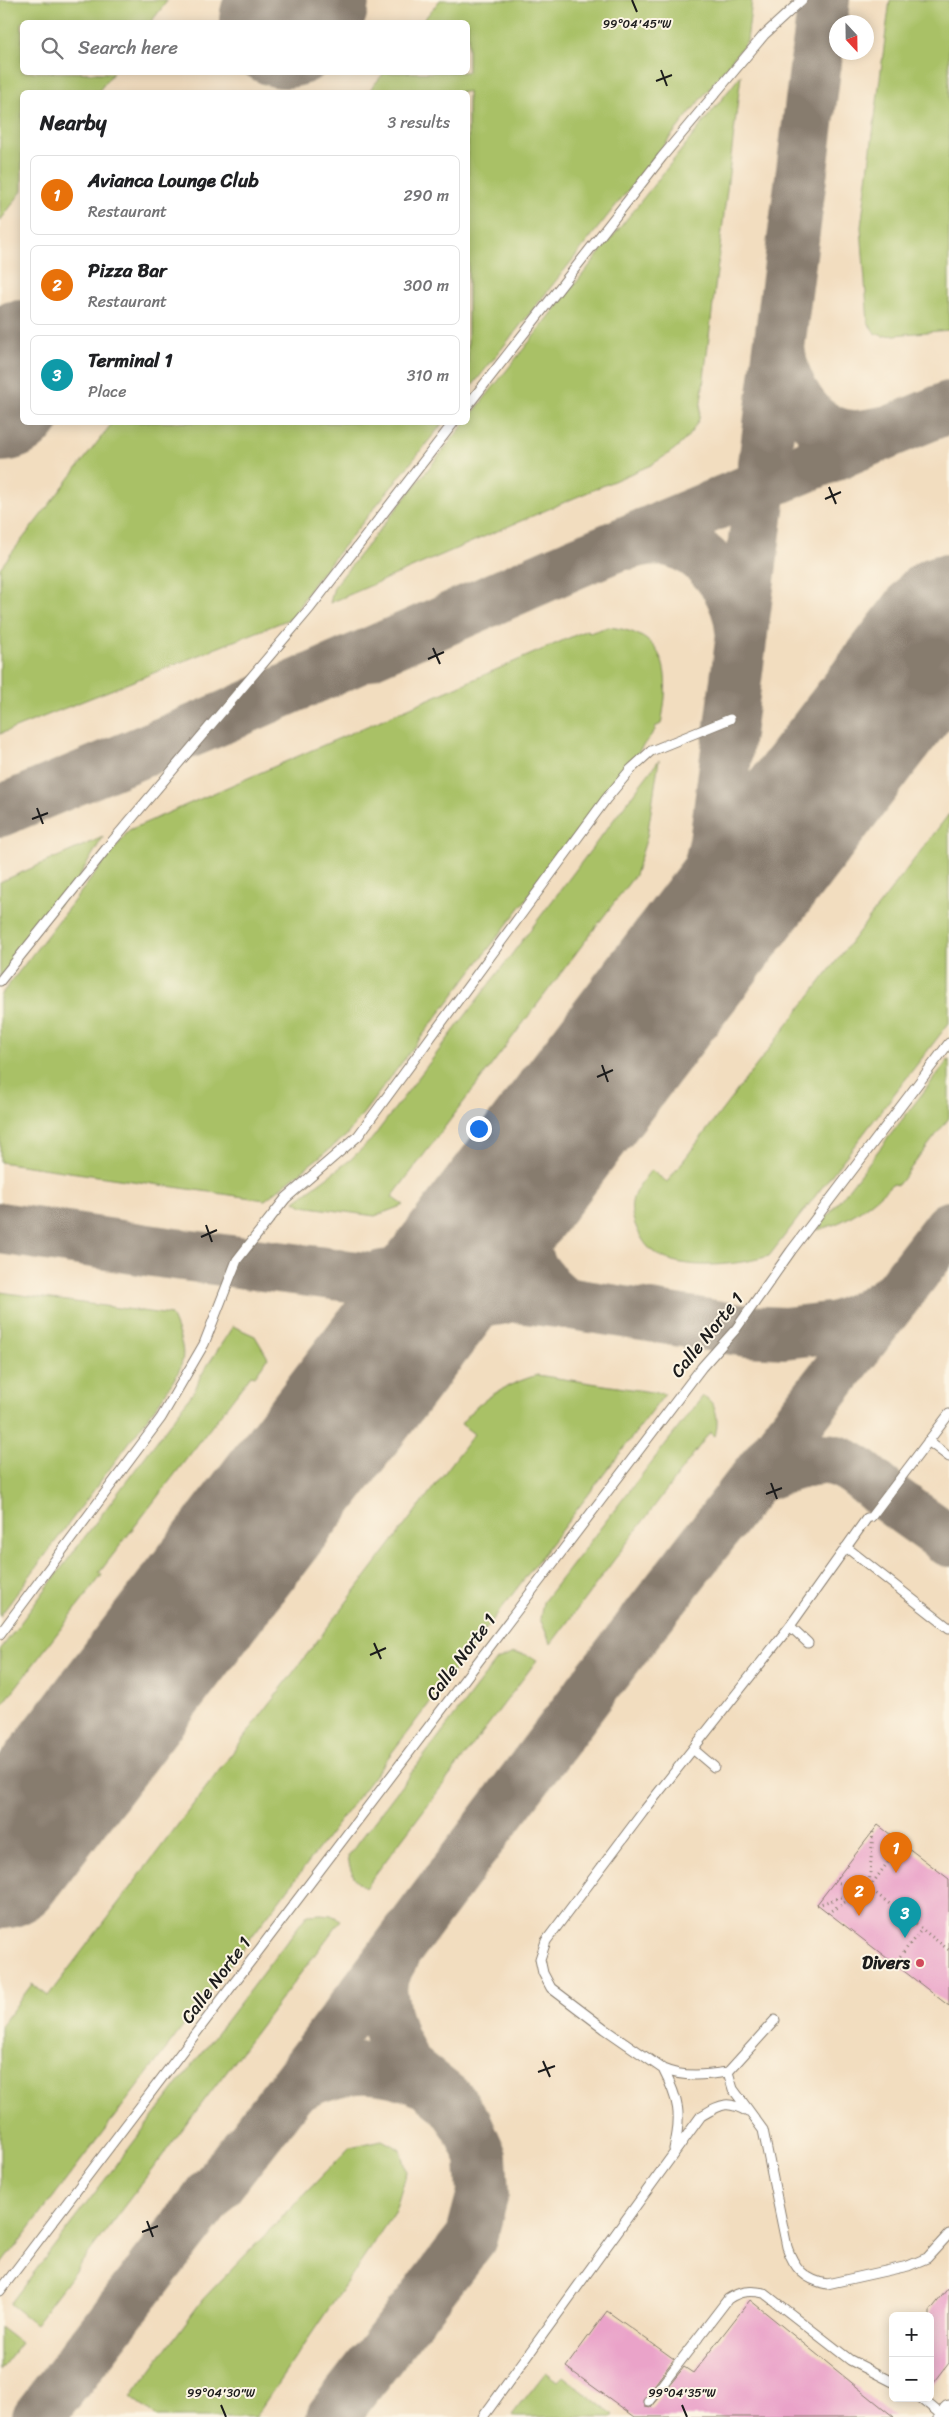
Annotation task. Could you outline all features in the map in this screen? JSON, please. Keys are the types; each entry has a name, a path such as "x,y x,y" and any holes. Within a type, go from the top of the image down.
{"street":[{"path":"944,2417 949,2410"}],"lane":[{"path":"470,402 662,157 764,35 802,0"},
{"path":"0,981 110,844 310,608 452,425"},
{"path":"0,1634 161,1418 204,1344 237,1260 286,1198 358,1136 600,807 631,769 651,751 730,719"},
{"name":"Calle Norte 1","path":"0,2291 702,1367 736,1329 791,1251 949,1043"},
{"path":"775,2020 728,2072 688,2075 671,2073 605,2029 551,1988 543,1973 540,1959 546,1941 632,1827 790,1626 846,1547 949,1414"},
{"path":"928,1441 949,1457"},
{"path":"846,1547 949,1628"},
{"path":"790,1626 808,1643"},
{"path":"694,1750 714,1768"},
{"path":"663,2069 671,2085 679,2112 680,2125 673,2154"},
{"path":"728,2072 733,2089 763,2130 791,2258 795,2266 810,2279 827,2284 908,2266 926,2258 949,2234"},
{"path":"483,2417 701,2116 721,2104 734,2104 753,2115"},
{"path":"649,2402 728,2299 736,2294 752,2290 764,2293 850,2360 889,2380"},
{"path":"926,2402 944,2417"}],"path":[{"path":"869,1888 873,1831"},
{"path":"827,1913 869,1888 902,1843"},
{"path":"834,1882 869,1888 949,1950"},
{"path":"817,1904 869,1888"},
{"path":"894,1964 922,1929"}],"green space":[{"path":"0,0 168,0 153,20 20,20 20,75 111,75 100,90 20,90 20,194 0,221"},
{"path":"440,0 752,0 747,41 470,388 470,90 370,90 382,75 470,75 470,20 424,20"},
{"path":"890,0 949,0 949,330 883,336 875,333 868,323 861,227"},
{"path":"741,75 699,419 690,434 673,451 651,465 330,603 334,587 463,425 470,425 470,416"},
{"path":"111,425 441,425 313,584 292,618 0,734 0,568"},
{"path":"608,627 628,631 643,638 654,647 661,659 665,673 666,689 661,724 655,727 655,730 346,1136 265,1200 0,1162 0,996 129,830 587,630 589,633"},
{"path":"659,760 647,837 635,875 392,1197 404,1205 375,1216 302,1206 295,1201 350,1160 371,1140"},
{"path":"949,814 949,1023 769,1256 727,1264 695,1265 666,1259 655,1253 642,1239 633,1220 633,1198 640,1184 651,1170 667,1182"},
{"path":"103,837 76,882 0,977 0,882"},
{"path":"949,1059 949,1118 898,1185 892,1184 867,1206 848,1218 817,1230"},
{"path":"0,1292 171,1315 183,1351 180,1368 160,1401 0,1616"},
{"path":"233,1326 255,1336 268,1358 255,1376 251,1375 99,1573 102,1575 0,1708 0,1650 195,1390 200,1377"},
{"path":"537,1375 665,1394 0,2267 0,2027 32,1984 48,1996 474,1434 461,1424 468,1415 485,1400 504,1388"},
{"path":"703,1396 712,1403 716,1413 717,1425 715,1436 710,1432 551,1644 540,1619 543,1602"},
{"path":"514,1653 524,1654 537,1660 365,1888 353,1874 348,1856 497,1660"},
{"path":"307,1915 331,1915 341,1920 35,2324 10,2304"},
{"path":"382,2140 401,2150 407,2172 395,2211 255,2417 156,2417 131,2397 203,2299 350,2147"},
{"path":"0,2327 21,2343 0,2370"},
{"path":"546,2372 558,2381 563,2376 614,2415 612,2417 515,2417 512,2415"}],"building":[{"path":"878,1825 949,1879 949,2006 817,1904"},
{"path":"949,2287 949,2363 934,2383 934,2312 930,2311"},
{"path":"750,2300 894,2417 635,2417 566,2367 607,2311 674,2359 644,2399 645,2407 651,2408 684,2367 693,2373"}],"taxiway":[{"path":"653,1010 678,960 699,909 715,842 824,0"},
{"path":"0,332 20,330"},
{"path":"779,348 781,362 791,390 808,414 819,424 831,431 850,436 888,431"},
{"path":"0,811 211,723 580,561 949,407"},
{"path":"628,544 658,539 692,550 705,560 726,585 733,599 741,630"},
{"path":"527,1172 514,1200 513,1214 519,1244 543,1283 565,1303"},
{"path":"382,1276 405,1272 426,1264 446,1253 481,1223 527,1172"},
{"path":"38,2417 293,2088 593,1688 949,1227"},
{"path":"0,1228 167,1253 565,1303 747,1331 784,1333 837,1327 874,1311 887,1302"},
{"path":"373,1373 416,1336 447,1315 464,1307 501,1299"},
{"path":"756,1478 805,1461 822,1459 840,1462 857,1472 949,1541"},
{"path":"332,2417 471,2238 483,2193 481,2157 467,2125 450,2101 406,2066 392,2037 385,2015 381,1990 383,1975 394,1955"},
{"path":"293,2088 326,2074 357,2068 388,2070 422,2081"}],"runway":[{"path":"287,20 303,0"},
{"path":"0,396 20,369"},
{"path":"0,1863 949,620"}],"place":[{"name":"Avianca Lounge Club","path":"896,1873"},
{"name":"Pizza Bar","path":"859,1916"},
{"name":"Terminal 1","path":"905,1938"},
{"name":"Divers","path":"920,1963"}]}
